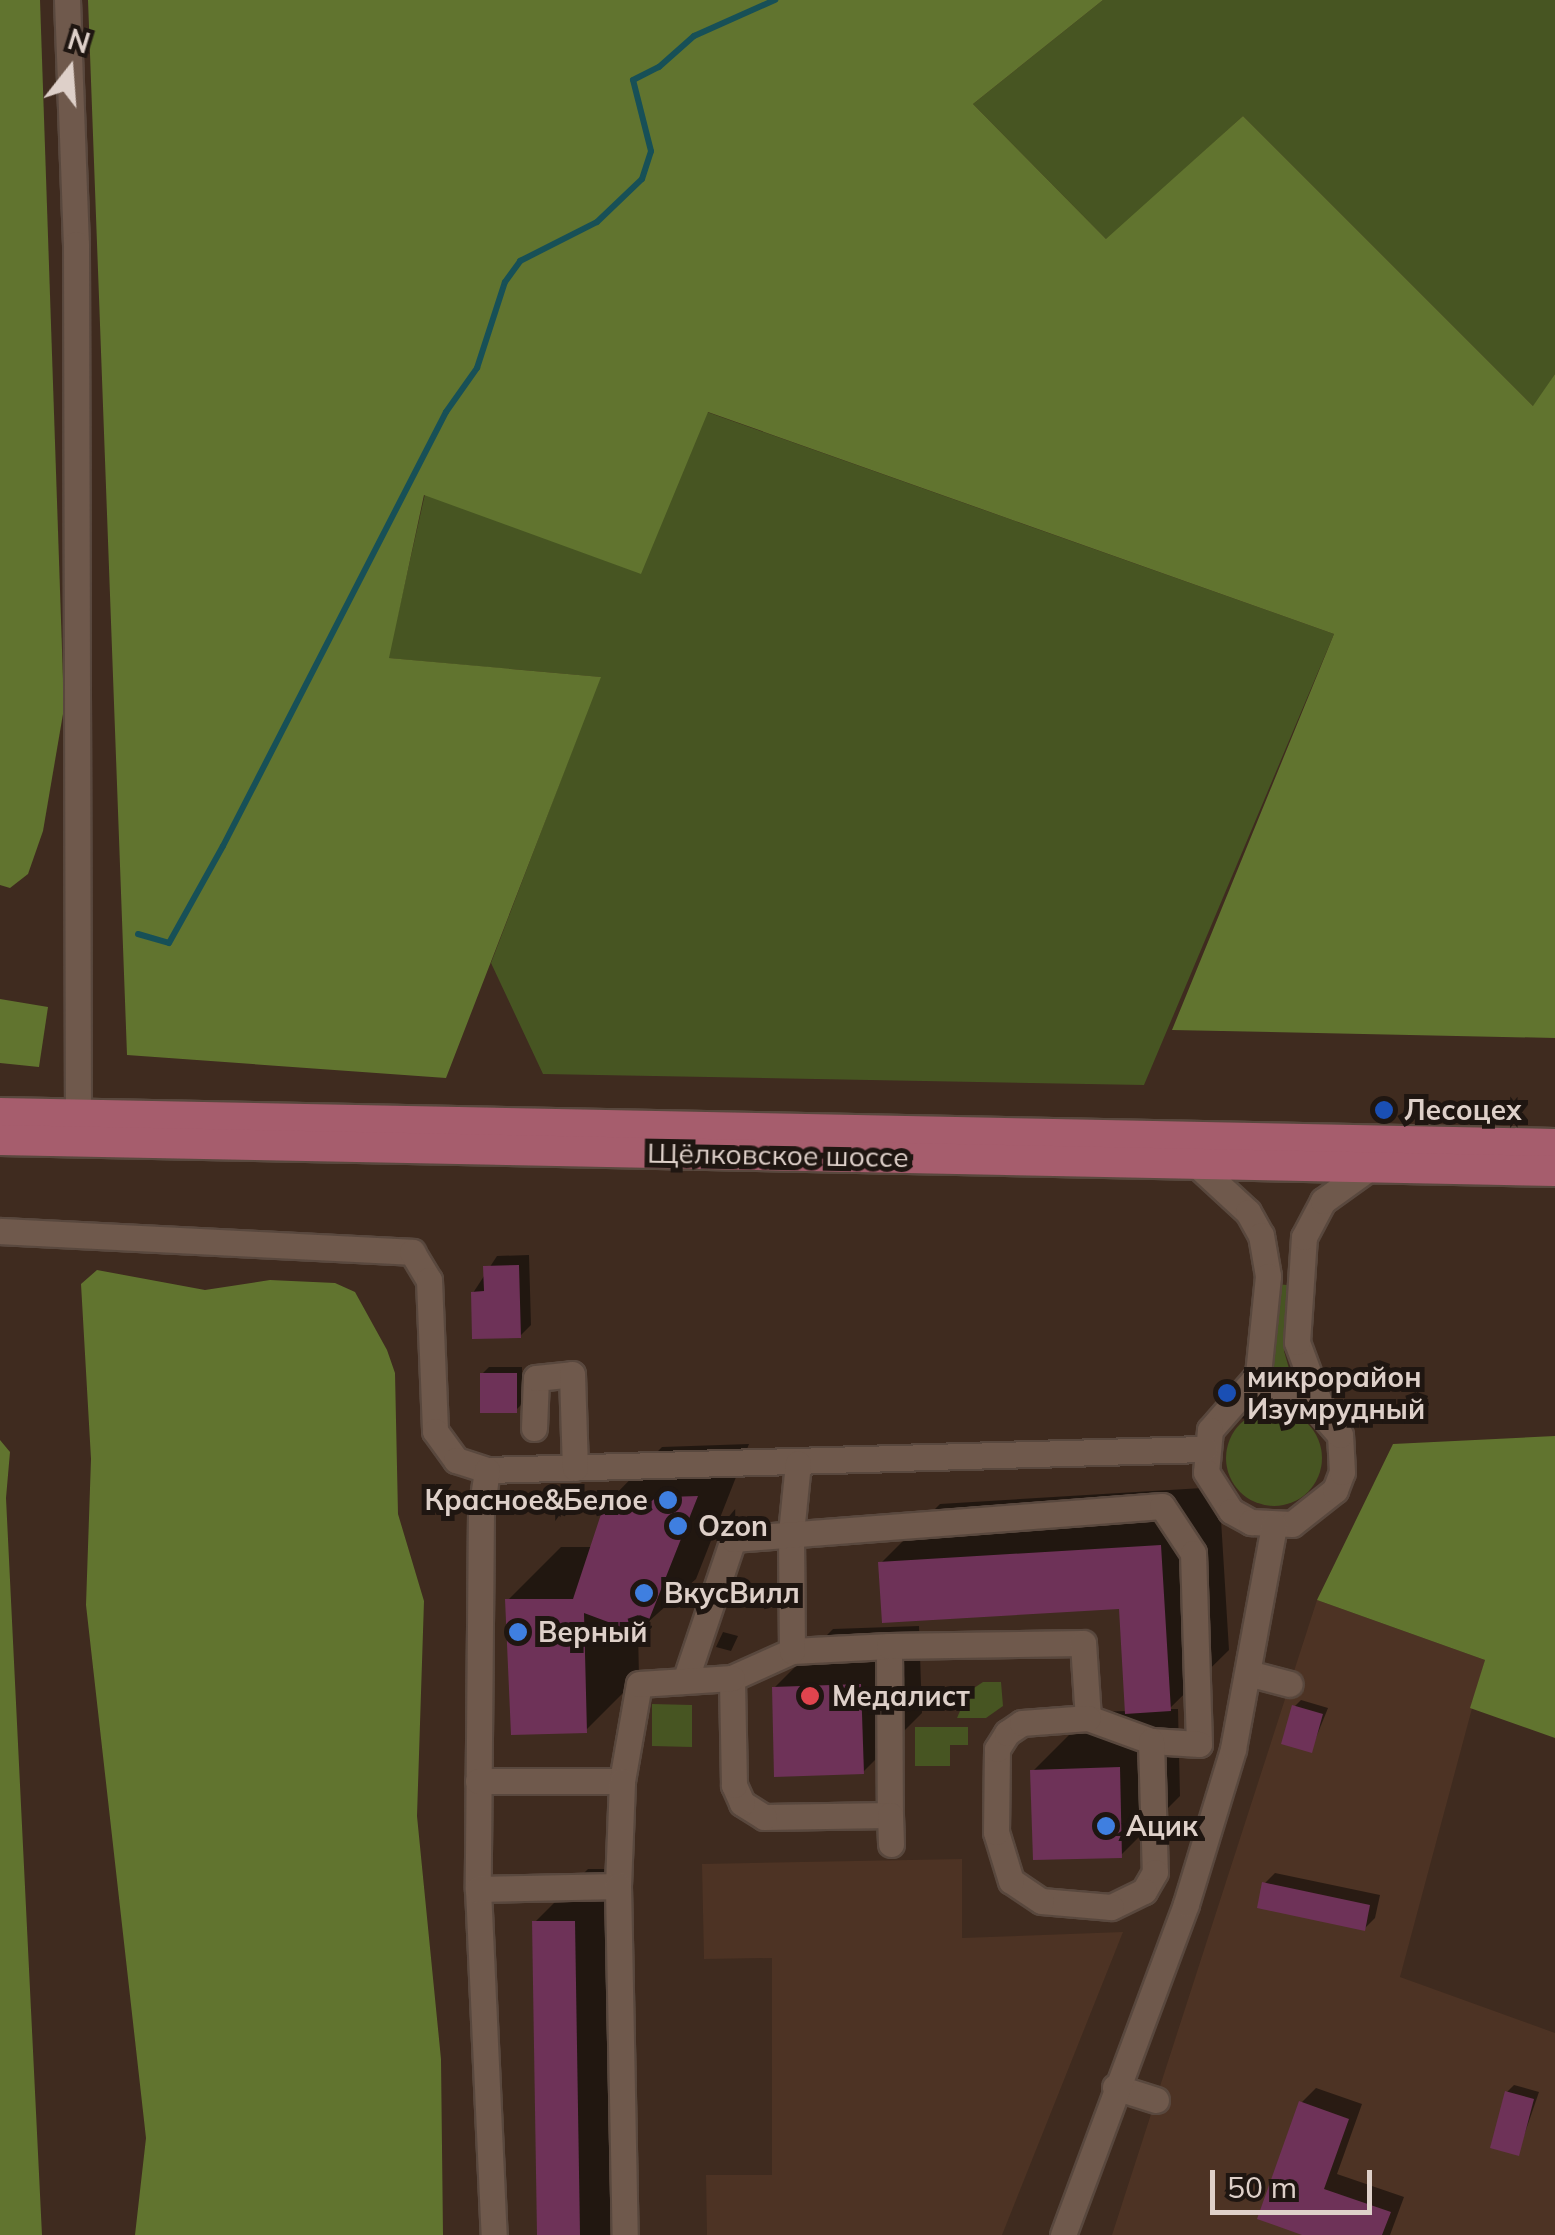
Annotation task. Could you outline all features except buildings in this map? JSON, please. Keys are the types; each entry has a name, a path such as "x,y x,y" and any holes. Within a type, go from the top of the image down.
{"main road":[{"name":"Щёлковское шоссе","path":"0,1113 1555,1144"},
{"name":"Щёлковское шоссе","path":"0,1140 1555,1171"}],"street":[{"path":"67,0 76,264 78,1115"},
{"path":"1197,1165 1239,1202 1261,1235 1268,1276 1263,1350 1249,1392"},
{"path":"1320,1404 1286,1388 1249,1392 1219,1414 1205,1448 1206,1472 1223,1502 1251,1522 1274,1526 1310,1516 1336,1490 1340,1435 1320,1404 1297,1342 1304,1237 1323,1201 1369,1168"},
{"path":"0,1232 412,1252 428,1280 435,1432 456,1460 487,1470 798,1464 1205,1448"},
{"path":"534,1428 536,1378 572,1374 575,1468"},
{"path":"792,1651 791,1534 798,1464"},
{"path":"487,1470 478,1890 494,2235"},
{"path":"686,1678 734,1539 1162,1506 1193,1553 1199,1744"},
{"path":"1063,2235 1114,2087 1186,1904 1232,1749 1274,1526"},
{"path":"625,2235 618,1886 622,1780 639,1684 732,1678 792,1651 1083,1643 1088,1718"},
{"path":"889,1646 890,1844"},
{"path":"1248,1673 1290,1684"},
{"path":"732,1678 734,1785 742,1803 764,1817 890,1815"},
{"path":"1151,1741 1157,1844 1155,1872 1144,1891 1112,1907 1041,1901 1011,1881 999,1857 997,1749 1007,1733 1022,1723 1088,1718 1151,1741 1232,1749"},
{"path":"478,1781 622,1780"},
{"path":"478,1890 618,1886"},
{"path":"1144,1891 1186,1904"},
{"path":"1114,2087 1156,2100"}],"shaded area":[{"path":"1317,1600 1485,1660 1400,1977 1555,2033 1555,2235 1112,2235"},
{"path":"962,1859 962,1938 1123,1932 1002,2235 707,2235 706,2175 772,2175 772,1958 704,1959 702,1864"}],"green space":[{"path":"0,0 40,0 64,708 43,831 28,874 10,888 0,885"},
{"path":"88,0 1103,0 973,104 1106,239 1243,116 1533,406 1555,374 1555,1038 1172,1030 1334,634 708,412 641,574 424,495 389,658 601,677 446,1078 127,1055"},
{"path":"1103,0 1555,0 1555,374 1534,407 1243,116 1107,240 973,104"},
{"path":"707,412 1334,634 1144,1085 543,1074 491,963 600,677 388,658 425,494 640,573"},
{"path":"0,999 48,1007 39,1067 0,1063"},
{"path":"97,1270 205,1290 270,1280 335,1283 355,1292 387,1350 395,1373 398,1514 424,1601 417,1816 441,2059 443,2235 135,2235 146,2138 86,1605 91,1459 81,1284"},
{"path":"1276,1284 1287,1285 1284,1351 1292,1379 1265,1379"},
{"path":"1274,1410 1292,1414 1308,1424 1318,1440 1322,1458 1318,1476 1308,1492 1292,1502 1274,1506 1256,1502 1240,1492 1230,1476 1226,1458 1230,1440 1240,1424 1256,1414"},
{"path":"1555,1436 1555,1738 1470,1708 1485,1660 1317,1600 1393,1444"},
{"path":"0,1440 10,1452 6,1498 42,2235 0,2235"},
{"path":"983,1682 1001,1682 1003,1706 986,1718 957,1718 968,1692"},
{"path":"652,1704 692,1705 692,1747 652,1746"},
{"path":"915,1727 968,1727 968,1745 950,1745 950,1766 915,1766"}],"waterway":[{"path":"138,934 169,943 223,846 446,412 477,368 505,282 520,261 597,222 642,179 651,151 633,80 659,67 694,36 775,0"}],"place":[{"name":"Лесоцех","path":"1384,1110"},
{"name":"микрорайон Изумрудный","path":"1227,1393"},
{"name":"Красное&Белое","path":"668,1500"},
{"name":"Ozon","path":"678,1526"},
{"name":"ВкусВилл","path":"644,1593"},
{"name":"Верный","path":"518,1632"},
{"name":"Медалист","path":"810,1696"},
{"name":"Ацик","path":"1106,1826"}]}
